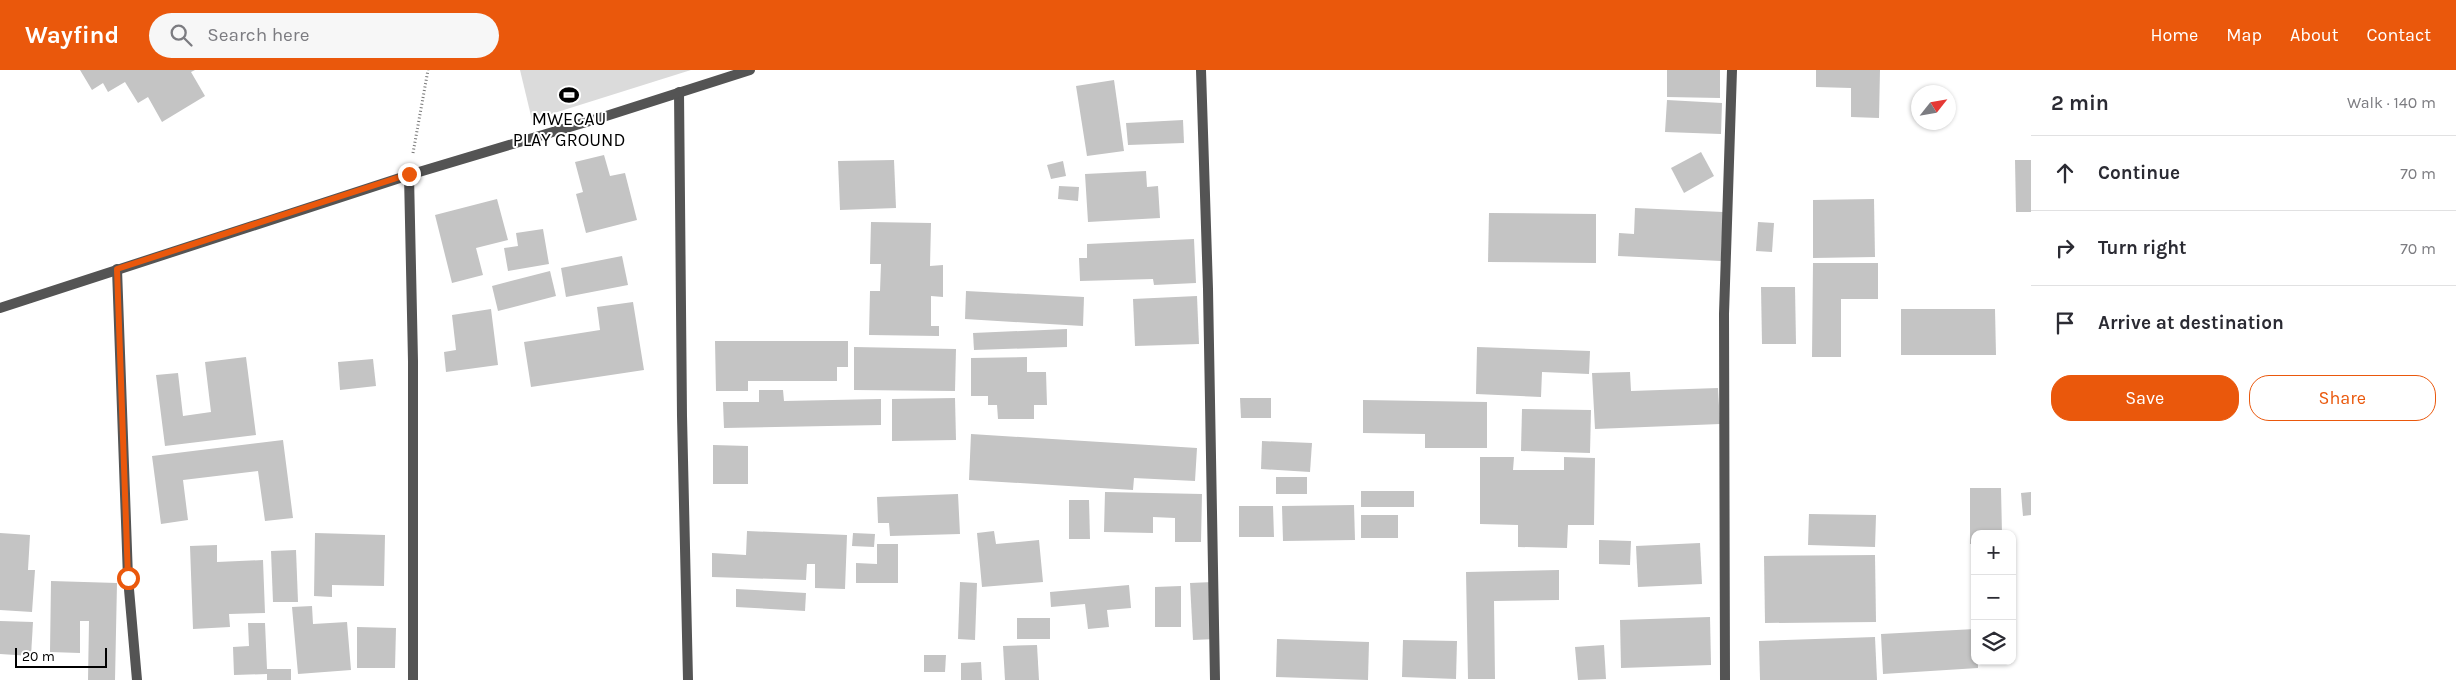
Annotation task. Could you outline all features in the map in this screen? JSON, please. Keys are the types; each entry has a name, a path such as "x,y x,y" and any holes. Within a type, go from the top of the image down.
{"street":[{"path":"0,308 409,174 750,70"},
{"path":"1200,70 1209,300 1215,680"},
{"path":"1725,680 1724,314 1732,70"},
{"path":"679,92 682,416 688,680"},
{"path":"409,174 413,370 413,680"},
{"path":"117,269 128,578 137,680"}],"path":[{"path":"409,174 428,70"}],"shaded area":[{"name":"MWECAU PLAY GROUND","path":"520,70 691,70 532,120"}],"building":[{"path":"80,70 195,70 191,72 205,96 162,122 148,97 138,103 125,82 108,92 103,83 92,90"},
{"path":"1667,70 1720,70 1720,98 1667,97"},
{"path":"1816,70 1880,70 1879,118 1851,117 1851,88 1816,87"},
{"path":"1114,80 1124,151 1087,156 1076,86"},
{"path":"1667,100 1722,103 1721,134 1665,132"},
{"path":"1183,120 1184,143 1128,145 1126,123"},
{"path":"1701,152 1714,176 1684,193 1671,168"},
{"path":"604,155 610,176 625,173 637,220 586,233 576,194 583,192 575,162"},
{"path":"894,160 896,208 840,210 838,161"},
{"path":"2015,160 2031,160 2031,212 2016,212"},
{"path":"1063,161 1066,176 1051,179 1047,165"},
{"path":"1146,171 1147,187 1158,186 1160,218 1088,222 1085,174"},
{"path":"1059,186 1079,187 1078,201 1058,199"},
{"path":"497,199 508,240 476,248 483,275 452,283 435,215"},
{"path":"1874,199 1875,257 1813,258 1813,200"},
{"path":"1635,208 1723,212 1721,261 1618,256 1619,233 1634,234"},
{"path":"1489,213 1596,214 1596,263 1488,262"},
{"path":"871,222 931,223 930,266 943,265 943,297 931,296 931,326 939,326 939,336 869,335 870,291 880,291 881,264 870,264"},
{"path":"1758,222 1774,223 1772,252 1756,251"},
{"path":"543,229 549,264 508,271 504,248 518,246 516,233"},
{"path":"1194,239 1196,283 1154,285 1153,279 1080,281 1079,258 1087,258 1087,244"},
{"path":"622,256 628,285 566,297 561,268"},
{"path":"1813,263 1878,263 1878,299 1841,299 1841,357 1812,357"},
{"path":"550,271 556,296 498,311 492,286"},
{"path":"1761,287 1795,287 1796,344 1762,344"},
{"path":"966,291 1084,297 1083,326 965,319"},
{"path":"1197,296 1199,344 1135,346 1133,299"},
{"path":"633,302 644,370 531,387 524,342 600,330 597,307"},
{"path":"491,309 498,365 446,372 444,352 456,350 452,315"},
{"path":"1901,309 1995,309 1996,355 1901,355"},
{"path":"1067,329 1067,347 974,350 973,333"},
{"path":"715,341 848,341 848,367 837,367 837,381 748,381 748,391 716,391"},
{"path":"854,347 956,349 955,391 854,390"},
{"path":"1477,347 1590,351 1589,374 1542,372 1541,397 1476,394"},
{"path":"246,357 256,435 165,446 156,375 178,373 183,416 211,412 205,362"},
{"path":"1027,357 1027,372 1046,372 1047,405 1034,405 1034,419 998,419 997,405 988,405 988,396 971,396 971,358"},
{"path":"373,359 376,386 340,390 338,362"},
{"path":"1630,372 1631,391 1718,388 1720,424 1595,429 1592,373"},
{"path":"759,390 783,390 784,401 881,399 881,425 724,428 723,402 759,402"},
{"path":"955,398 956,440 892,441 892,399"},
{"path":"1240,398 1271,398 1271,418 1241,418"},
{"path":"1363,400 1487,402 1487,448 1425,448 1425,434 1363,433"},
{"path":"1522,409 1591,410 1590,453 1521,451"},
{"path":"971,434 1197,448 1195,481 1134,478 1133,490 969,480"},
{"path":"283,440 293,518 265,521 258,471 183,480 188,520 161,524 152,456"},
{"path":"1262,441 1312,443 1310,472 1261,469"},
{"path":"713,445 748,446 748,484 713,484"},
{"path":"1480,457 1514,457 1513,470 1564,470 1564,457 1595,458 1594,525 1568,525 1567,548 1518,547 1518,525 1480,524"},
{"path":"1276,477 1307,477 1307,494 1276,494"},
{"path":"1970,488 2001,488 2002,530 1971,530 1970,544"},
{"path":"1361,491 1414,491 1414,507 1361,507"},
{"path":"1105,492 1202,494 1201,542 1175,542 1175,518 1153,517 1153,533 1104,532"},
{"path":"2031,492 2031,515 2023,516 2021,493"},
{"path":"958,494 960,534 890,536 889,523 878,523 877,497"},
{"path":"1069,500 1089,500 1090,539 1069,539"},
{"path":"1354,505 1355,540 1283,541 1282,506"},
{"path":"1239,506 1273,506 1274,537 1239,537"},
{"path":"1809,514 1876,515 1875,547 1808,545"},
{"path":"1361,515 1398,515 1398,538 1361,538"},
{"path":"747,531 847,535 845,589 815,588 815,564 807,564 806,580 712,577 712,553 746,555"},
{"path":"994,531 996,544 1039,540 1043,582 982,587 977,533"},
{"path":"0,533 30,535 28,570 35,570 32,612 0,610"},
{"path":"315,533 385,535 384,586 332,585 332,597 314,596"},
{"path":"853,533 875,534 874,547 852,546"},
{"path":"1599,540 1631,541 1630,565 1599,564"},
{"path":"1700,543 1702,584 1638,587 1636,546"},
{"path":"877,544 898,544 898,583 856,583 856,563 877,564"},
{"path":"217,545 217,562 263,560 265,613 229,614 230,627 193,629 190,546"},
{"path":"296,550 298,602 273,602 271,551"},
{"path":"1875,555 1876,622 1765,623 1764,556"},
{"path":"1559,570 1559,600 1494,601 1495,679 1468,679 1466,572"},
{"path":"51,581 117,583 115,680 88,680 89,621 80,621 80,653 50,652"},
{"path":"960,582 977,583 975,640 958,639"},
{"path":"1213,582 1216,639 1193,640 1190,583"},
{"path":"1129,585 1131,608 1107,610 1109,627 1088,629 1085,604 1051,607 1050,592"},
{"path":"1181,586 1181,627 1155,627 1155,587"},
{"path":"736,589 806,593 805,611 736,607"},
{"path":"312,606 313,624 347,622 351,670 298,674 292,607"},
{"path":"1710,617 1711,665 1621,668 1620,620"},
{"path":"1017,618 1050,618 1050,639 1017,639"},
{"path":"0,621 33,622 31,656 0,654"},
{"path":"248,623 265,623 267,669 291,669 291,680 267,680 267,674 234,675 233,647 249,646"},
{"path":"357,627 396,628 395,668 357,668"},
{"path":"1971,629 1971,665 1978,665 1978,668 1883,674 1881,634"},
{"path":"1875,637 1877,680 1760,680 1759,641"},
{"path":"1277,639 1369,642 1368,680 1276,677"},
{"path":"1403,640 1457,641 1456,679 1402,677"},
{"path":"1037,645 1039,680 1005,680 1003,646"},
{"path":"1604,645 1606,679 1578,680 1575,647"},
{"path":"924,655 946,655 945,672 924,672"},
{"path":"981,662 982,680 961,680 961,663"}],"place":[{"name":"MWECAU PLAY GROUND","path":"569,95"}],"route":[{"path":"128,578 117,269 409,174"}]}
